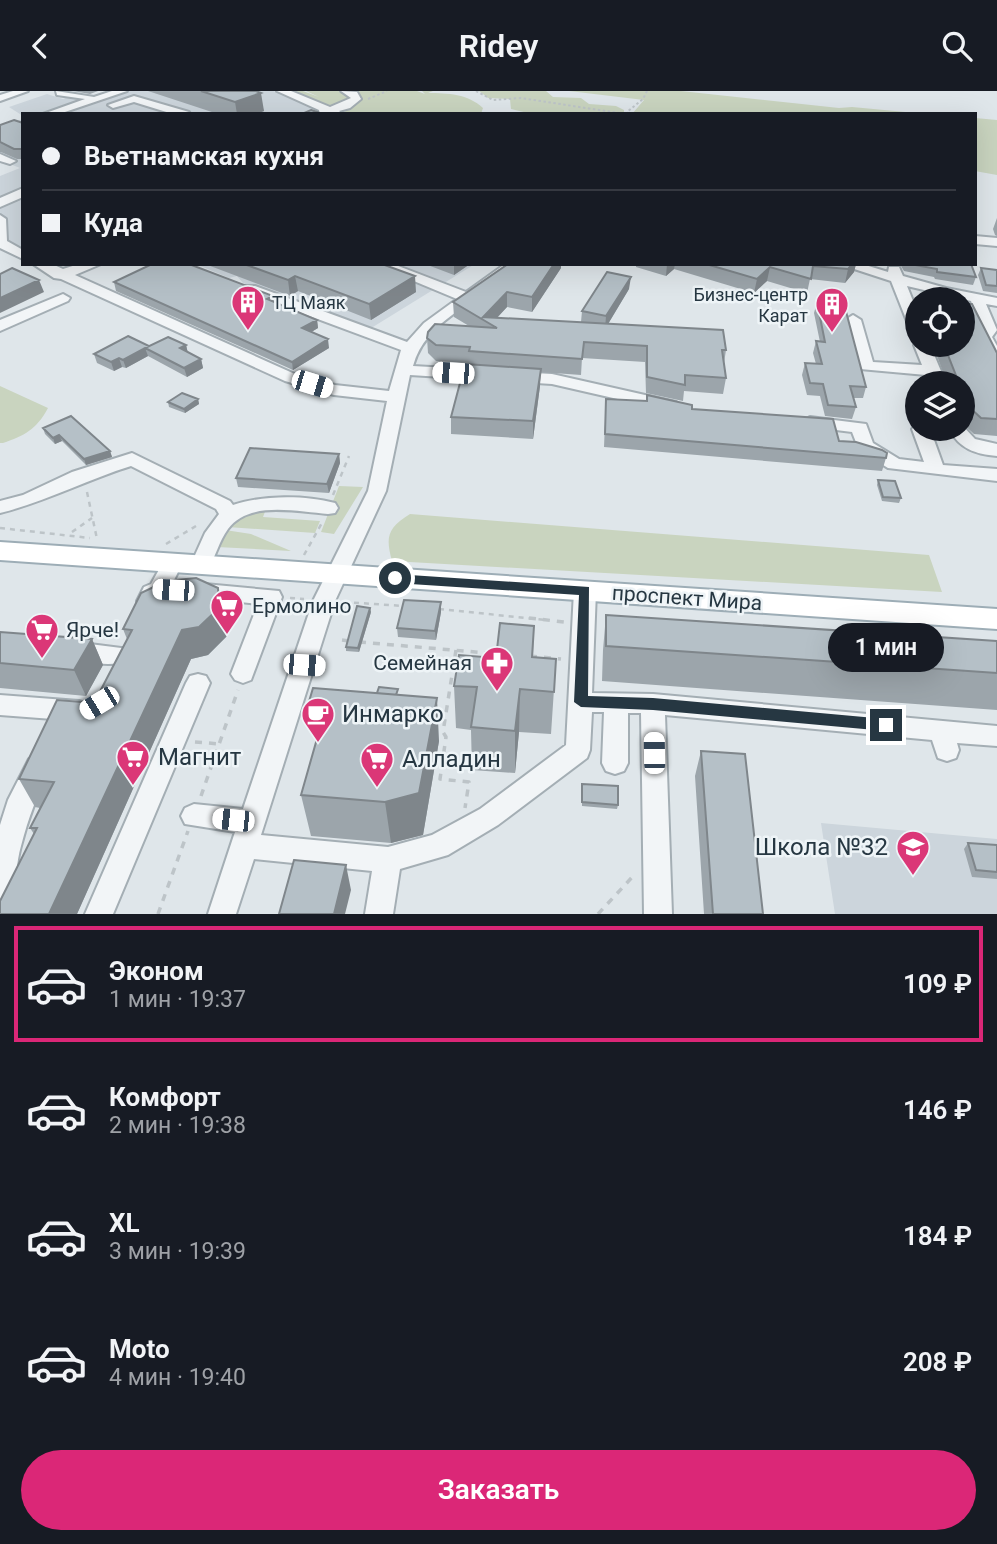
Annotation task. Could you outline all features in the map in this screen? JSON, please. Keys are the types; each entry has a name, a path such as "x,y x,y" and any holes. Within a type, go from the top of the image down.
{"main road":[{"name":"проспект Мира","path":"0,551 167,554 201,564 997,619"}],"street":[{"path":"0,98 23,91"},
{"path":"63,91 60,93 69,97 97,97"},
{"path":"54,112 122,91"},
{"path":"282,91 329,112 356,99 354,94 346,91"},
{"path":"97,97 86,104 116,109 134,99 178,112"},
{"path":"0,203 21,193"},
{"path":"0,219 0,243 21,254"},
{"path":"977,240 997,242"},
{"path":"43,266 291,377 334,390 396,397"},
{"path":"59,275 88,266"},
{"path":"222,914 248,834 312,666 336,574 377,491 396,397 410,348 429,326 465,297 511,266"},
{"path":"858,266 895,272 977,299 997,302"},
{"path":"895,272 905,299"},
{"path":"231,282 410,348"},
{"path":"0,326 63,297"},
{"path":"977,299 989,330 984,337 997,360"},
{"path":"853,320 866,366 905,372"},
{"path":"403,370 552,379 687,410"},
{"path":"796,417 813,423 860,428 864,446 894,464 997,475"},
{"path":"925,441 936,470"},
{"path":"965,441 981,449 997,450"},
{"path":"0,507 29,500 79,477 132,459 223,505 229,514"},
{"path":"201,564 218,528 229,514 264,504 328,508"},
{"path":"159,589 167,554"},
{"path":"110,679 152,592 159,589 271,597 243,674"},
{"path":"194,816 248,834 388,860 438,846 540,781 578,750 585,591"},
{"path":"54,650 121,655"},
{"path":"99,914 198,683"},
{"path":"581,702 653,704 944,739 997,736"},
{"path":"0,886 6,849 20,800 58,726 99,703"},
{"path":"615,704 615,763"},
{"path":"653,704 658,914"},
{"path":"0,705 58,726"},
{"path":"379,914 388,860"}],"lane":[{"path":"385,266 465,297"}],"path":[{"path":"476,91 493,100 521,98 614,112"},
{"path":"626,112 642,102 647,91"},
{"path":"0,528 71,534 98,540 92,518 93,505 79,477"},
{"path":"71,534 92,518"},
{"path":"167,554 196,526"},
{"path":"290,588 297,598"},
{"path":"338,602 410,606"},
{"path":"435,609 584,624"},
{"path":"342,640 506,654"},
{"path":"456,650 443,732 446,737 440,779 469,782 462,832"},
{"path":"519,655 582,661"},
{"path":"158,914 243,674"},
{"path":"174,741 220,744"},
{"path":"598,914 656,851"}],"shaded area":[{"path":"121,91 208,91 233,99 257,91 274,91 319,110 21,112 21,115 9,107 47,94 63,99 71,96 91,102"},
{"path":"21,120 21,248 14,245 0,247 0,176 20,168 0,160 0,126"},
{"path":"201,266 472,266 368,330 243,283 237,276 229,278"},
{"name":"Школа №32","path":"821,823 997,839 997,914 835,914"}],"green space":[{"path":"292,91 303,91 319,97 306,91 417,91 425,94 422,91 433,91 428,93 464,97 483,108 482,112 346,112 344,111 353,107 338,102 334,107"},
{"path":"479,91 546,91 553,97 581,98 589,104 616,106 624,112 524,112 511,109 510,99 488,98"},
{"path":"569,91 681,91 839,108 906,112 634,112 644,100"},
{"path":"977,118 997,120 997,175 977,171"},
{"path":"0,386 48,408 29,431 3,443 0,443"},
{"path":"339,486 363,487 334,534 321,532"},
{"path":"266,509 263,517 320,521 315,533 227,527 235,518"},
{"path":"410,514 929,555 942,592 392,561 390,533"},
{"path":"225,530 251,534 291,551 217,547"}],"building":[{"path":"201,91 256,91 261,93 235,102"},
{"path":"14,120 21,122 21,149 14,149 0,142 0,125"},
{"name":"ТЦ Маяк","path":"148,266 194,266 273,296 267,299 317,320 302,328 328,339 292,362 114,282"},
{"path":"250,266 388,266 415,276 369,304 295,276 288,280"},
{"path":"505,266 553,266 532,297 507,292 483,317 723,330 726,350 722,350 726,378 685,375 685,385 647,377 647,346 584,342 582,359 469,351 470,347 436,345 427,338 428,332 435,324 497,328 453,302"},
{"path":"713,266 813,266 811,279 770,267 757,279"},
{"path":"813,266 850,266 848,269"},
{"path":"921,266 972,266 976,277 937,272 937,269"},
{"path":"12,268 39,280 0,298 0,274"},
{"path":"981,268 997,270 997,286 986,285"},
{"path":"607,272 631,277 606,316 582,311"},
{"path":"817,302 844,304 866,387 850,386 856,407 828,405 823,384 810,383 805,363 822,364 816,341 825,342"},
{"path":"975,310 997,353 997,419 981,418 975,412 975,371 954,371 949,357 975,357"},
{"path":"128,336 149,346 123,360 119,358 111,362 94,354"},
{"path":"168,337 186,345 180,348 201,359 184,368 145,348"},
{"path":"465,364 541,369 533,421 451,417"},
{"path":"182,393 198,399 184,409 168,402"},
{"path":"647,395 692,405 692,409 833,419 839,441 856,442 882,450 887,453 886,458 605,434 606,399 647,401"},
{"path":"71,416 110,451 84,459 59,435 53,438 43,428"},
{"path":"250,448 339,454 327,484 236,478"},
{"path":"878,480 895,481 901,498 883,497"},
{"path":"196,578 218,588 219,608 199,627 182,630 49,914 0,914 0,901 37,828 30,828 54,782 19,779 57,700 94,703 132,630 123,629 141,593 166,581"},
{"path":"404,600 441,602 435,631 397,628"},
{"path":"357,606 370,608 358,648 346,647"},
{"path":"606,615 997,641 997,673 606,646"},
{"path":"500,623 534,626 532,657 556,659 554,692 520,689 515,731 471,727 477,687 454,686 459,655 496,658"},
{"path":"0,632 92,639 74,670 0,663"},
{"path":"379,687 398,689 396,695 377,693"},
{"path":"313,688 437,698 419,793 385,802 301,795 326,707 308,705"},
{"path":"701,751 745,754 763,914 713,914"},
{"path":"582,784 618,786 618,805 582,802"},
{"path":"968,843 997,845 997,872 976,870"},
{"path":"294,860 346,865 334,914 279,914"}],"place":[{"name":"ТЦ Маяк","path":"248,332"},
{"name":"Бизнес-центр Карат","path":"832,334"},
{"name":"Ермолино","path":"227,636"},
{"name":"Ярче!","path":"42,660"},
{"name":"Семейная","path":"497,693"},
{"name":"Инмарко","path":"318,744"},
{"name":"Магнит","path":"133,787"},
{"name":"Алладин","path":"377,789"},
{"name":"Школа №32","path":"913,877"}],"route":[{"path":"395,578 585,591 581,702 653,704 886,725"}]}
